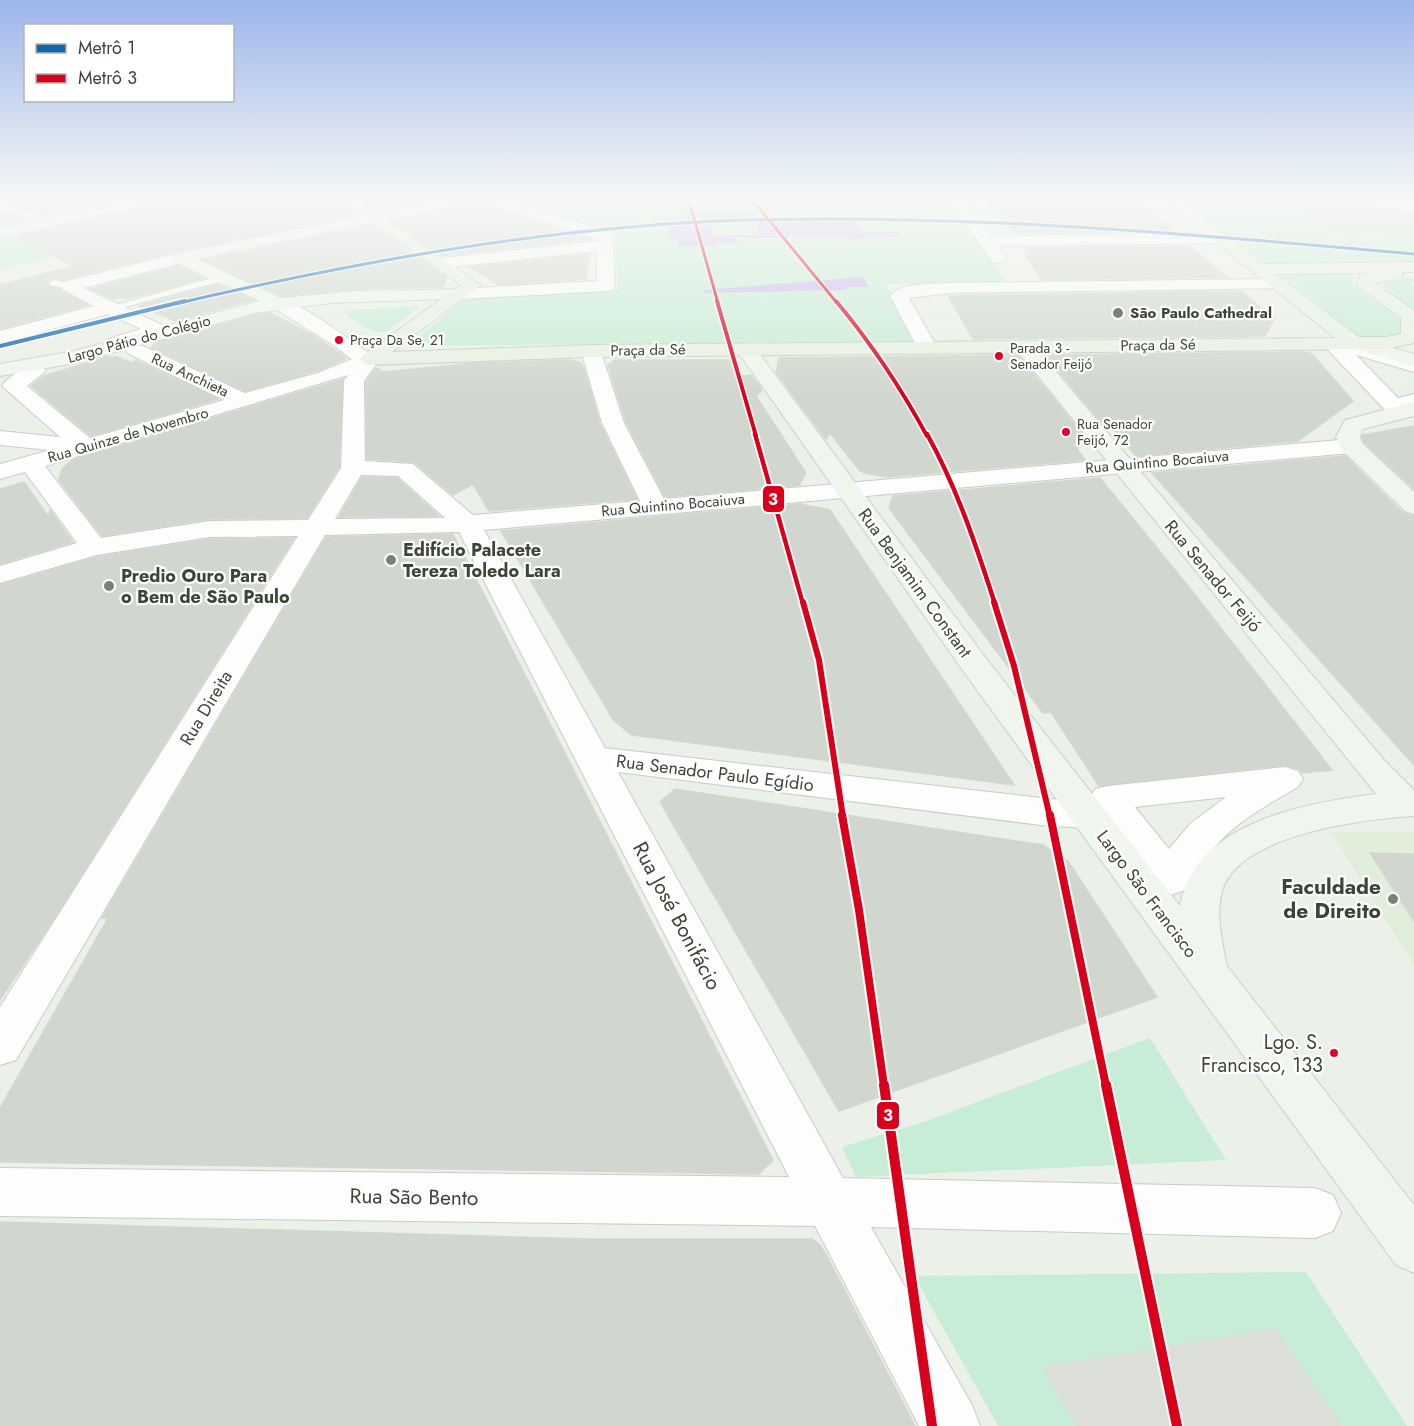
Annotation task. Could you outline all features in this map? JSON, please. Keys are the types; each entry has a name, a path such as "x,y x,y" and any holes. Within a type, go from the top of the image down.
{"main road":[{"path":"192,264 278,303 360,297 461,294"},
{"path":"370,359 461,294 471,284 444,264"},
{"path":"1254,264 1354,342 1414,360"},
{"path":"1261,269 1414,267"},
{"path":"1412,318 1365,285 1367,278 1414,275"},
{"name":"Largo Pátio do Colégio","path":"0,368 76,357 278,303"},
{"name":"Praça da Sé","path":"370,359 590,351 1407,341 1411,338 1412,318"},
{"name":"Rua Senador Feijó","path":"1024,346 1372,768 1409,803"},
{"name":"Rua Benjamim Constant","path":"746,349 846,490 1087,814"},
{"path":"1414,409 1353,426 1348,437 1352,446 1414,506"},
{"name":"Largo São Francisco","path":"1206,973 1199,926 1204,886 1216,867 1233,850 1272,830 1297,822 1409,803"},
{"name":"Largo São Francisco","path":"1087,814 1414,1247"}],"street":[{"name":"Largo Pátio do Colégio","path":"0,368 75,354 156,331 62,284 155,264"},
{"path":"461,294 606,286 605,264"},
{"path":"1003,264 1021,287"},
{"path":"927,347 899,296 904,293 950,288 1280,284"},
{"path":"278,303 360,356 370,359 354,381 353,468"},
{"path":"0,337 110,308"},
{"path":"0,343 32,366 13,386 86,447"},
{"path":"1321,343 1390,414"},
{"path":"1414,343 1381,346 1414,355"},
{"path":"1414,366 1352,348 1337,348 1393,405 1414,401"},
{"name":"Rua Anchieta","path":"136,350 244,401"},
{"path":"593,358 613,423 655,506"},
{"name":"Rua Quinze de Novembro","path":"0,472 325,377 370,359"},
{"path":"0,438 86,447"},
{"name":"Rua Quintino Bocaiuva","path":"0,575 94,547 210,529 439,526 1352,446"},
{"path":"30,464 94,547"},
{"name":"Rua José Bonifácio","path":"353,468 404,469 467,523 951,1426"},
{"name":"Rua Direita","path":"0,1046 353,468"},
{"name":"Rua Senador Paulo Egídio","path":"594,758 1029,811 1087,814"},
{"name":"Rua São Bento","path":"0,1192 829,1202 1315,1213"}],"lane":[{"path":"110,308 222,278"}],"shaded area":[{"path":"0,264 26,264 0,270"},
{"path":"617,264 993,264 1007,283 886,284 913,341 408,346 465,298 618,289"},
{"path":"1266,264 1347,264 1268,265"},
{"path":"1345,271 1354,278 1352,284 1400,319 1402,336 1363,340 1278,272"},
{"path":"864,277 869,287 846,287 847,290 704,293 704,290"},
{"path":"1399,277 1414,278 1414,282 1411,283 1414,286 1414,312 1391,295 1382,281"},
{"path":"417,306 384,332 370,330 347,316 345,311"},
{"name":"Faculdade de Direito","path":"1331,832 1414,832 1414,965"},
{"path":"1150,1038 1226,1160 856,1177 842,1147 918,1124"},
{"path":"1306,1272 1407,1426 998,1426 914,1276"},
{"path":"1275,1328 1342,1426 1076,1426 1042,1367"}],"building":[{"path":"69,264 128,264 63,280 53,278 47,282 48,286 60,289 88,305 0,329 0,285 74,266"},
{"path":"212,264 427,264 447,278 443,287 357,289 281,296"},
{"path":"502,264 588,264 586,279 499,285 470,267"},
{"path":"1031,264 1210,264 1226,277 1042,280"},
{"path":"178,266 204,278 127,299 122,297 113,299 91,289"},
{"path":"218,284 253,300 176,321 139,306"},
{"name":"São Paulo Cathedral","path":"1241,291 1274,318 1265,336 973,339 948,296"},
{"path":"270,313 313,335 347,358 317,371 245,391 151,347 155,343 255,315"},
{"path":"1304,352 1312,354 1353,401 1298,441 1136,456 1107,423 1104,425 1045,355"},
{"path":"1018,355 1087,440 1077,449 1085,460 886,477 865,473 860,471 830,433 826,439 776,372 779,358"},
{"path":"106,357 117,357 132,363 136,360 218,399 91,436 31,386 44,376"},
{"path":"568,360 579,362 583,366 600,424 637,499 489,511 473,484 453,495 414,462 367,459 366,382 376,368 383,372 476,363"},
{"path":"615,360 730,360 741,376 751,375 762,390 756,396 806,473 799,485 665,497 626,422 608,365"},
{"path":"343,379 339,467 307,518 210,519 102,536 59,480 62,469 72,460"},
{"path":"1414,426 1414,489 1364,442 1362,437"},
{"path":"1345,456 1403,513 1414,516 1414,765 1152,473"},
{"path":"362,477 397,478 439,516 339,517"},
{"path":"1100,478 1332,770 1302,773 1299,769 1285,765 1099,786 1051,712 1043,713 889,508 893,496"},
{"path":"24,482 48,516 50,510 73,542 0,564 0,489"},
{"path":"800,504 830,510 1014,785 632,735 614,721 501,531"},
{"path":"453,534 773,1160 759,1174 0,1162 0,1108 108,918 102,918 326,537"},
{"path":"294,538 55,917 0,1000 0,585 97,557 210,539"},
{"path":"675,789 1043,845 1068,861 1157,997 839,1111 660,802"},
{"path":"1370,853 1414,854 1414,921"},
{"path":"0,1222 589,1239 812,1239 820,1245 828,1258 915,1426 0,1426"}],"metro line":[{"name":"1","path":"0,346 241,289 368,264"},
{"name":"3","path":"707,264 819,660 830,744 859,910 932,1426"},
{"name":"3","path":"805,264 858,328 906,397 947,471 975,541 1014,666 1045,792 1177,1426"}],"place":[{"name":"São Paulo Cathedral","path":"1118,313"},
{"name":"Praça Da Se, 21","path":"339,340"},
{"name":"Parada 3 - Senador Feijó","path":"999,356"},
{"name":"Rua Senador Feijó, 72","path":"1066,432"},
{"name":"Edifício Palacete Tereza Toledo Lara","path":"391,560"},
{"name":"Predio Ouro Para o Bem de São Paulo","path":"109,586"},
{"name":"Faculdade de Direito","path":"1393,899"},
{"name":"Lgo. S. Francisco, 133","path":"1334,1053"}]}
